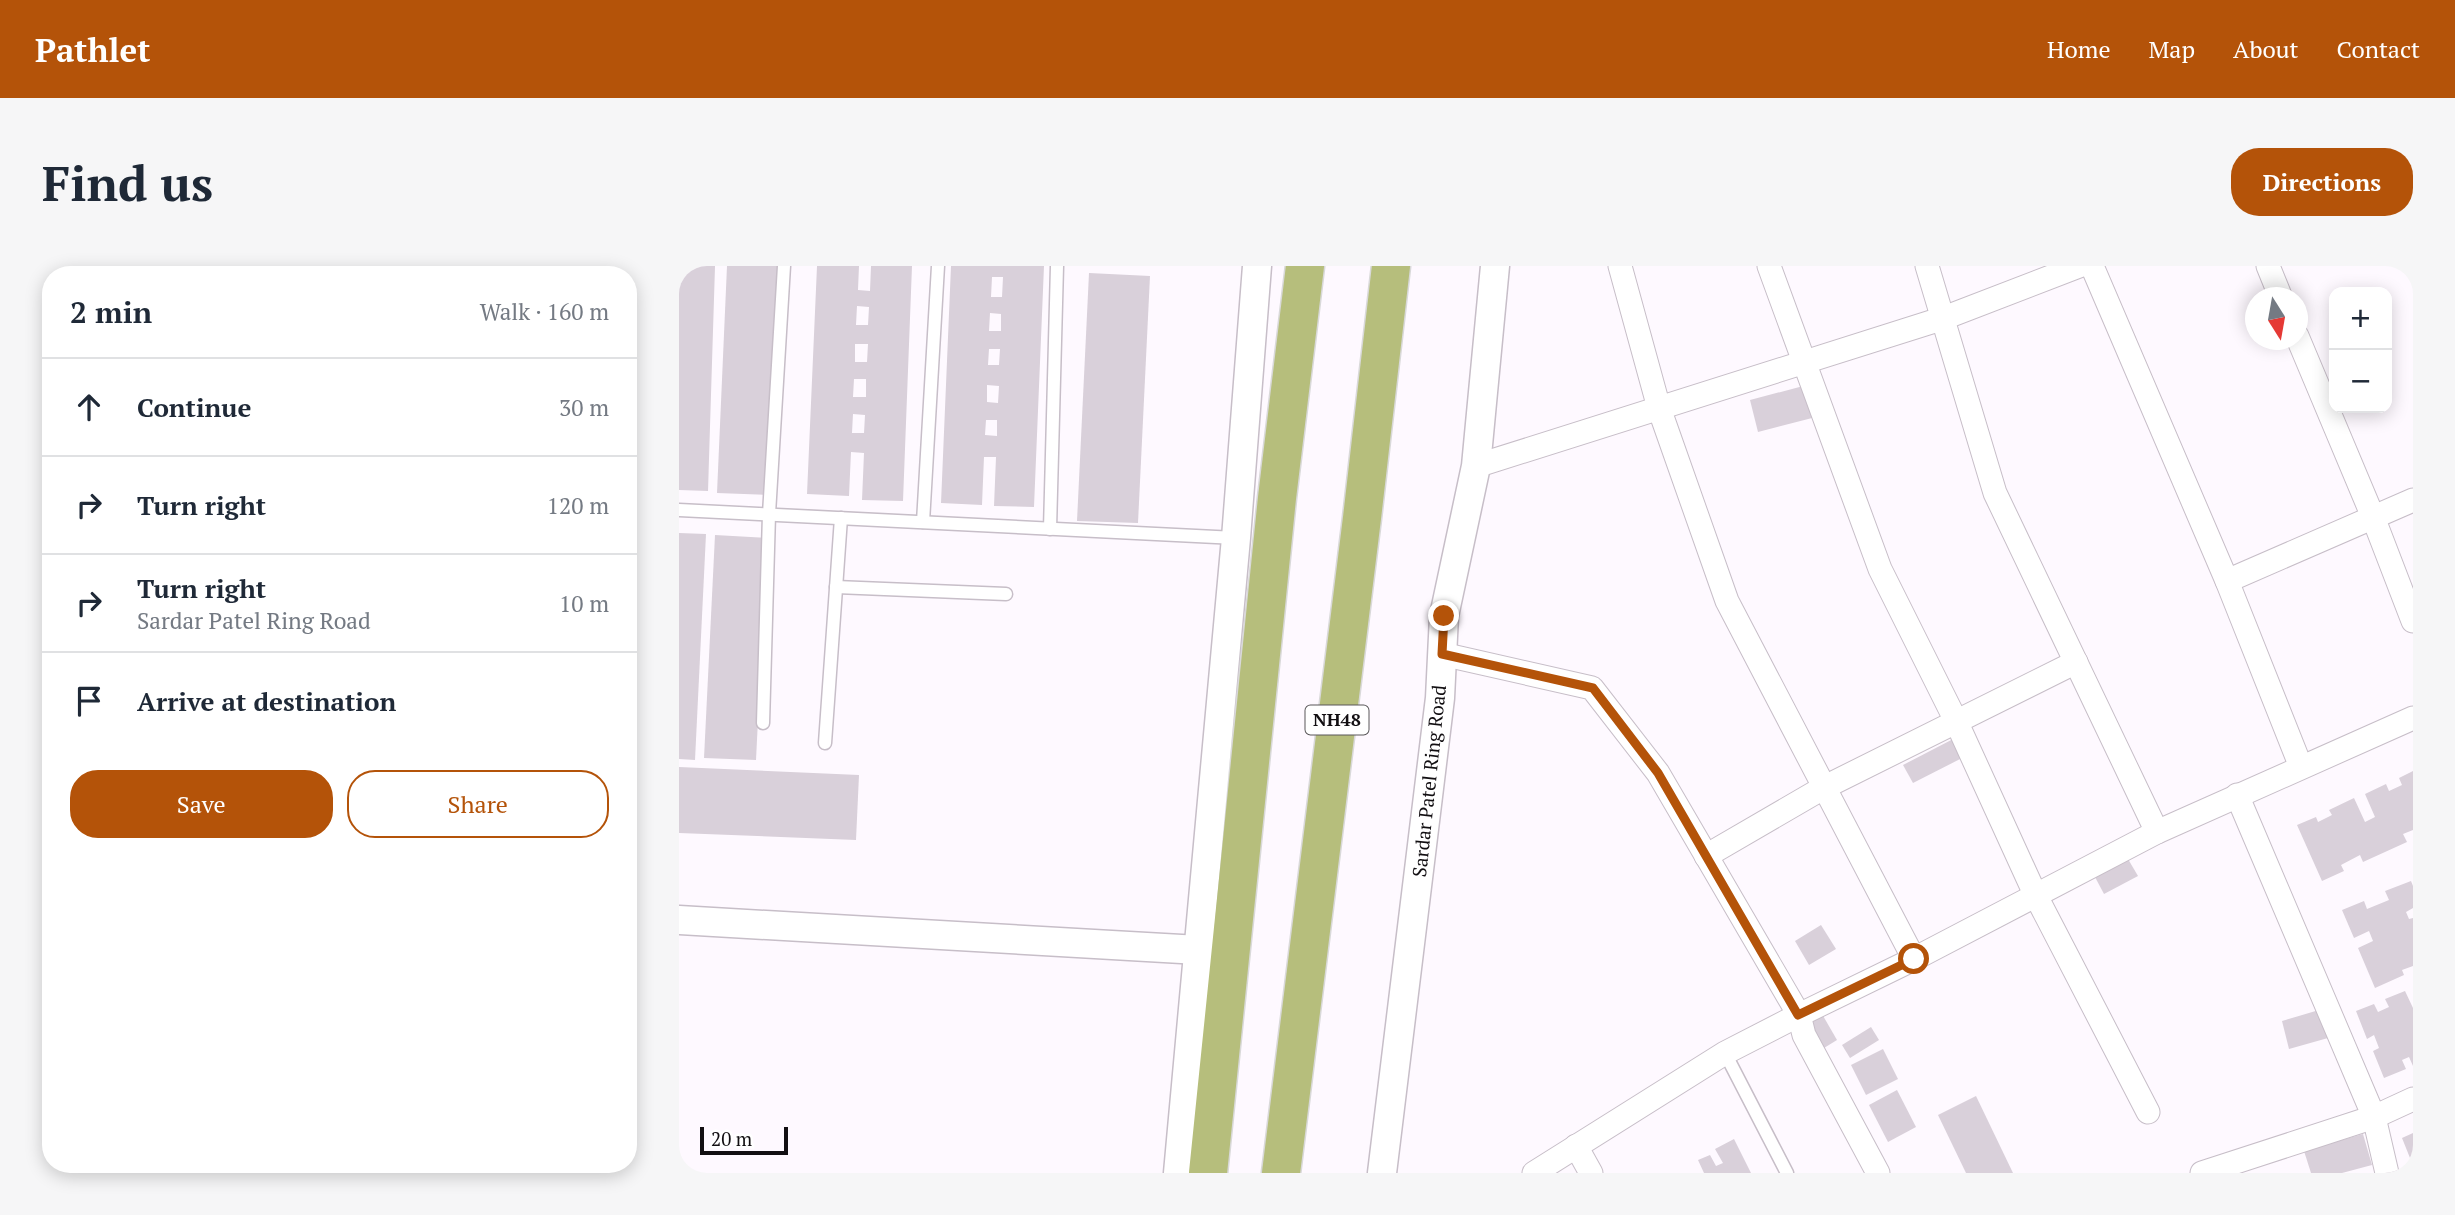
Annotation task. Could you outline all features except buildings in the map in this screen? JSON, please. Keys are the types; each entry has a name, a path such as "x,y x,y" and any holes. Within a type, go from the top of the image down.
{"highway":[{"path":"1208,1173 1277,498 1305,266"},
{"name":"NH48","path":"1281,1173 1363,518 1391,266"}],"street":[{"path":"1178,1173 1236,538 1257,266"},
{"name":"Sardar Patel Ring Road","path":"1382,1173 1440,698 1444,616 1476,466 1495,266"},
{"path":"1621,266 1660,408 1727,601 1914,959"},
{"path":"1769,266 1880,569 1956,721 2035,894 2148,1112"},
{"path":"1927,266 1995,493 2157,832"},
{"path":"1476,466 1944,318 2079,266"},
{"path":"2092,266 2227,581 2301,767"},
{"path":"2268,266 2277,287"},
{"path":"2304,350 2413,621"},
{"path":"2227,581 2413,500"},
{"path":"1442,654 1593,688 1658,773 1798,1015 1804,1035 1878,1173"},
{"path":"1706,856 1823,788 2076,662"},
{"path":"1535,1173 1725,1054 1798,1015 1914,959 2157,832 2413,718"},
{"path":"2237,795 2374,1117 2387,1173"},
{"path":"679,920 1199,950"},
{"path":"2201,1173 2374,1117 2413,1099"},
{"path":"1576,1146 1591,1173"}],"lane":[{"path":"763,723 769,514 784,266"},
{"path":"923,522 938,266"},
{"path":"1050,529 1057,266"},
{"path":"679,510 1236,538"},
{"path":"825,743 841,518"},
{"path":"836,587 1006,594"},
{"path":"1725,1054 1787,1173"}],"route":[{"path":"1444,616 1442,654 1593,688 1658,773 1798,1015 1914,959"}]}
